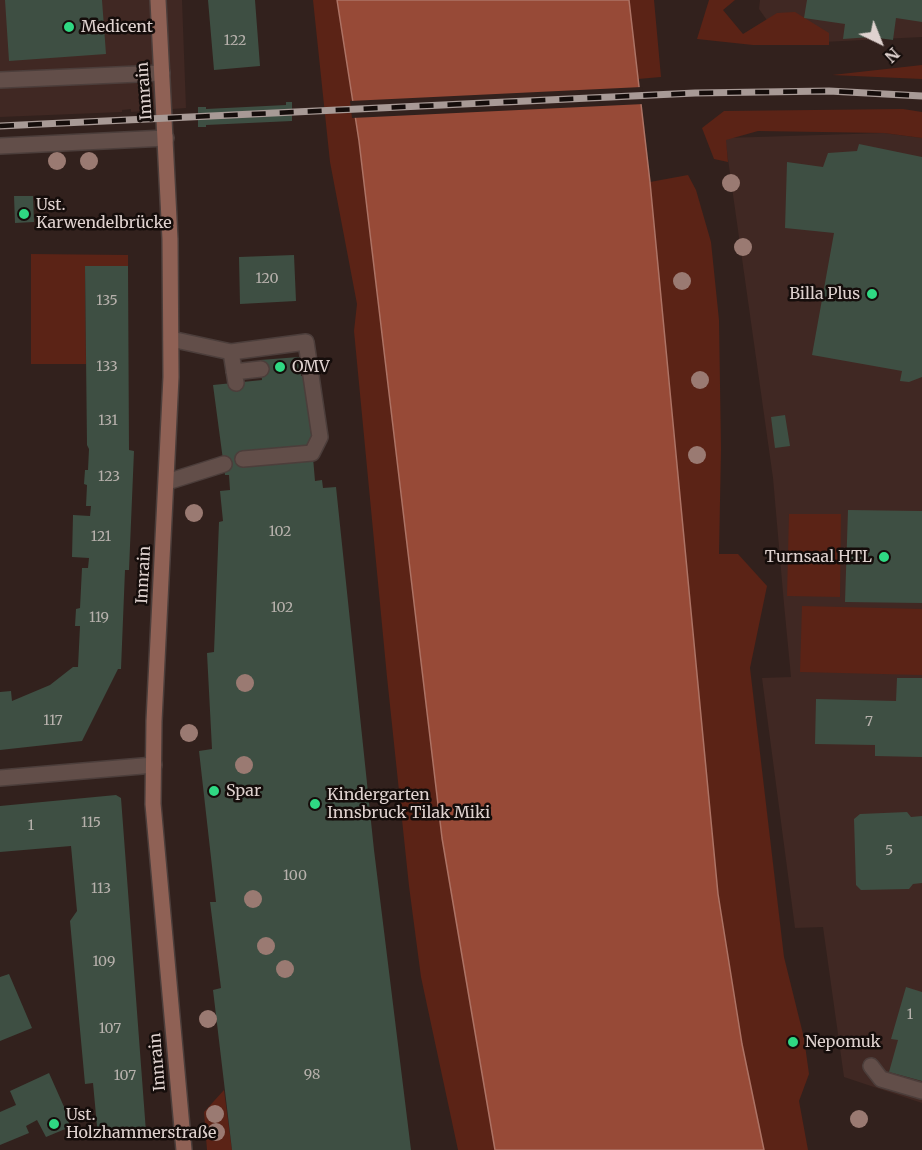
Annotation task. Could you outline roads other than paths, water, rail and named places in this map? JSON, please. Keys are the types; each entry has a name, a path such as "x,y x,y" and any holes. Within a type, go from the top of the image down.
{"main road":[{"name":"Innrain","path":"158,0 170,239 171,377 154,721 154,816 184,1150"}],"street":[{"path":"0,80 162,73"},
{"path":"0,146 166,138"},
{"path":"171,339 231,352 306,342 305,363 320,436 312,453 243,459"},
{"path":"231,352 235,377 261,369"},
{"path":"167,482 224,464"},
{"path":"0,778 154,765"},
{"path":"872,1066 881,1078 922,1091"}],"railway":[{"path":"0,126 695,93 829,91 922,96"}],"place":[{"name":"Medicent","path":"69,27"},
{"name":"Ust. Karwendelbrücke","path":"24,214"},
{"name":"Billa Plus","path":"872,294"},
{"name":"OMV","path":"280,367"},
{"name":"Turnsaal HTL","path":"884,557"},
{"name":"Spar","path":"214,791"},
{"name":"Kindergarten Innsbruck Tilak Miki","path":"315,804"},
{"name":"Nepomuk","path":"793,1042"},
{"name":"Ust. Holzhammerstraße","path":"54,1124"}]}
